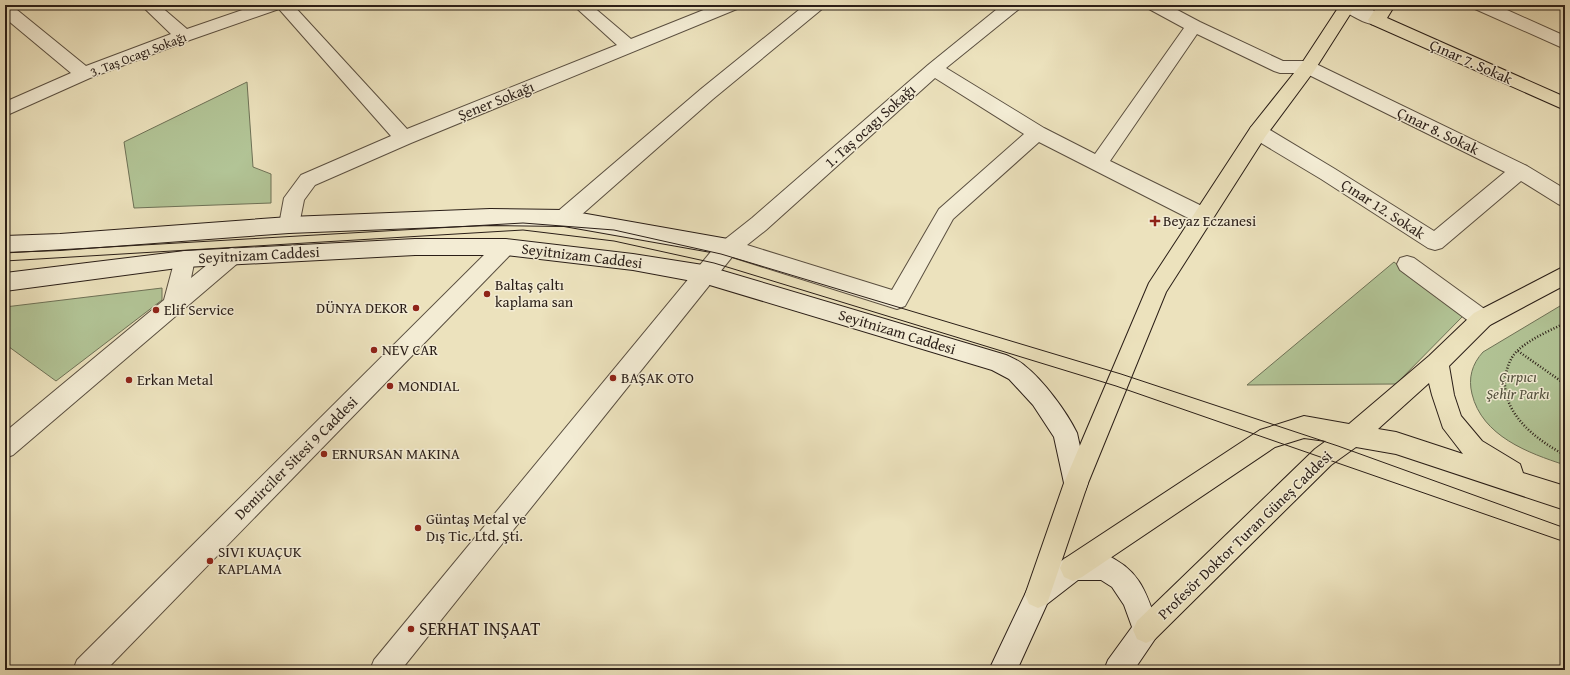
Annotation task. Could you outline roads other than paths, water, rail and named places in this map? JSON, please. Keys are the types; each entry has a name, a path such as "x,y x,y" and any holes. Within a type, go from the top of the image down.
{"main road":[{"path":"1038,595 1076,482 1157,289 1258,132 1308,67 1347,5"},
{"path":"1377,20 1387,5"},
{"name":"Çınar 7. Sokak","path":"1377,20 1565,104"},
{"name":"Profesör Doktor Turan Güneş Caddesi","path":"1146,630 1323,457 1354,435 1437,363 1482,319 1565,275"},
{"path":"1437,363 1443,395 1451,421 1474,448 1540,490"},
{"path":"1072,568 1268,438 1304,427 1396,443 1565,498"}],"street":[{"path":"149,5 184,36"},
{"name":"3. Taş Ocagı Sokağı","path":"5,109 84,74 184,36 274,5"},
{"path":"284,5 404,138"},
{"path":"581,5 630,47"},
{"name":"Şener Sokağı","path":"289,225 294,198 308,180 404,138 730,5"},
{"path":"564,218 707,94 816,5"},
{"name":"1. Taş ocagı Sokağı","path":"384,670 703,274 728,247 759,224 934,69 1013,5"},
{"path":"1155,5 1194,26 1280,67 1308,67"},
{"path":"1347,5 1377,20"},
{"path":"1481,5 1565,43"},
{"path":"5,8 84,74"},
{"path":"1098,164 1194,26"},
{"name":"Çınar 8. Sokak","path":"1308,67 1520,171 1565,199"},
{"path":"934,69 1037,133 1203,216"},
{"name":"Çınar 12. Sokak","path":"1258,132 1328,174 1435,242 1520,171"},
{"name":"Seyitnizam Caddesi","path":"5,244 60,242 289,225 490,217 564,218 728,247 897,300 946,214 1037,133"},
{"name":"Seyitnizam Caddesi","path":"5,282 185,259 415,247 505,247 633,262 703,274 998,362 1017,372 1041,398 1065,433 1076,482"},
{"name":"Demirciler Sitesi 9 Caddesi","path":"87,670 505,247"},
{"path":"5,447 232,256"},
{"path":"174,304 185,259"},
{"path":"1407,264 1482,319"},
{"path":"1003,670 1038,595 1072,568 1104,567 1121,578 1134,598 1146,630 1118,670"}],"tram line":[{"path":"5,253 523,223 614,230 721,254 1121,374 1338,446 1565,528"},
{"path":"5,261 523,230 614,241 714,263 1116,386 1565,542"}],"place":[{"name":"Beyaz Eczanesi","path":"1155,221"},
{"name":"Baltaş çaltı kaplama san","path":"487,294"},
{"name":"DÜNYA DEKOR","path":"416,308"},
{"name":"Elif Service","path":"156,310"},
{"name":"NEV CAR","path":"374,350"},
{"name":"BAŞAK OTO","path":"613,378"},
{"name":"Erkan Metal","path":"129,380"},
{"name":"MONDIAL","path":"390,386"},
{"name":"ERNURSAN MAKINA","path":"324,454"},
{"name":"Güntaş Metal ve Dış Tic. Ltd. Şti.","path":"418,528"},
{"name":"SIVI KUAÇUK KAPLAMA","path":"210,561"},
{"name":"SERHAT INŞAAT","path":"411,629"}],"park label":[{"name":"Çırpıcı Şehir Parkı","path":"1518,386"}]}
